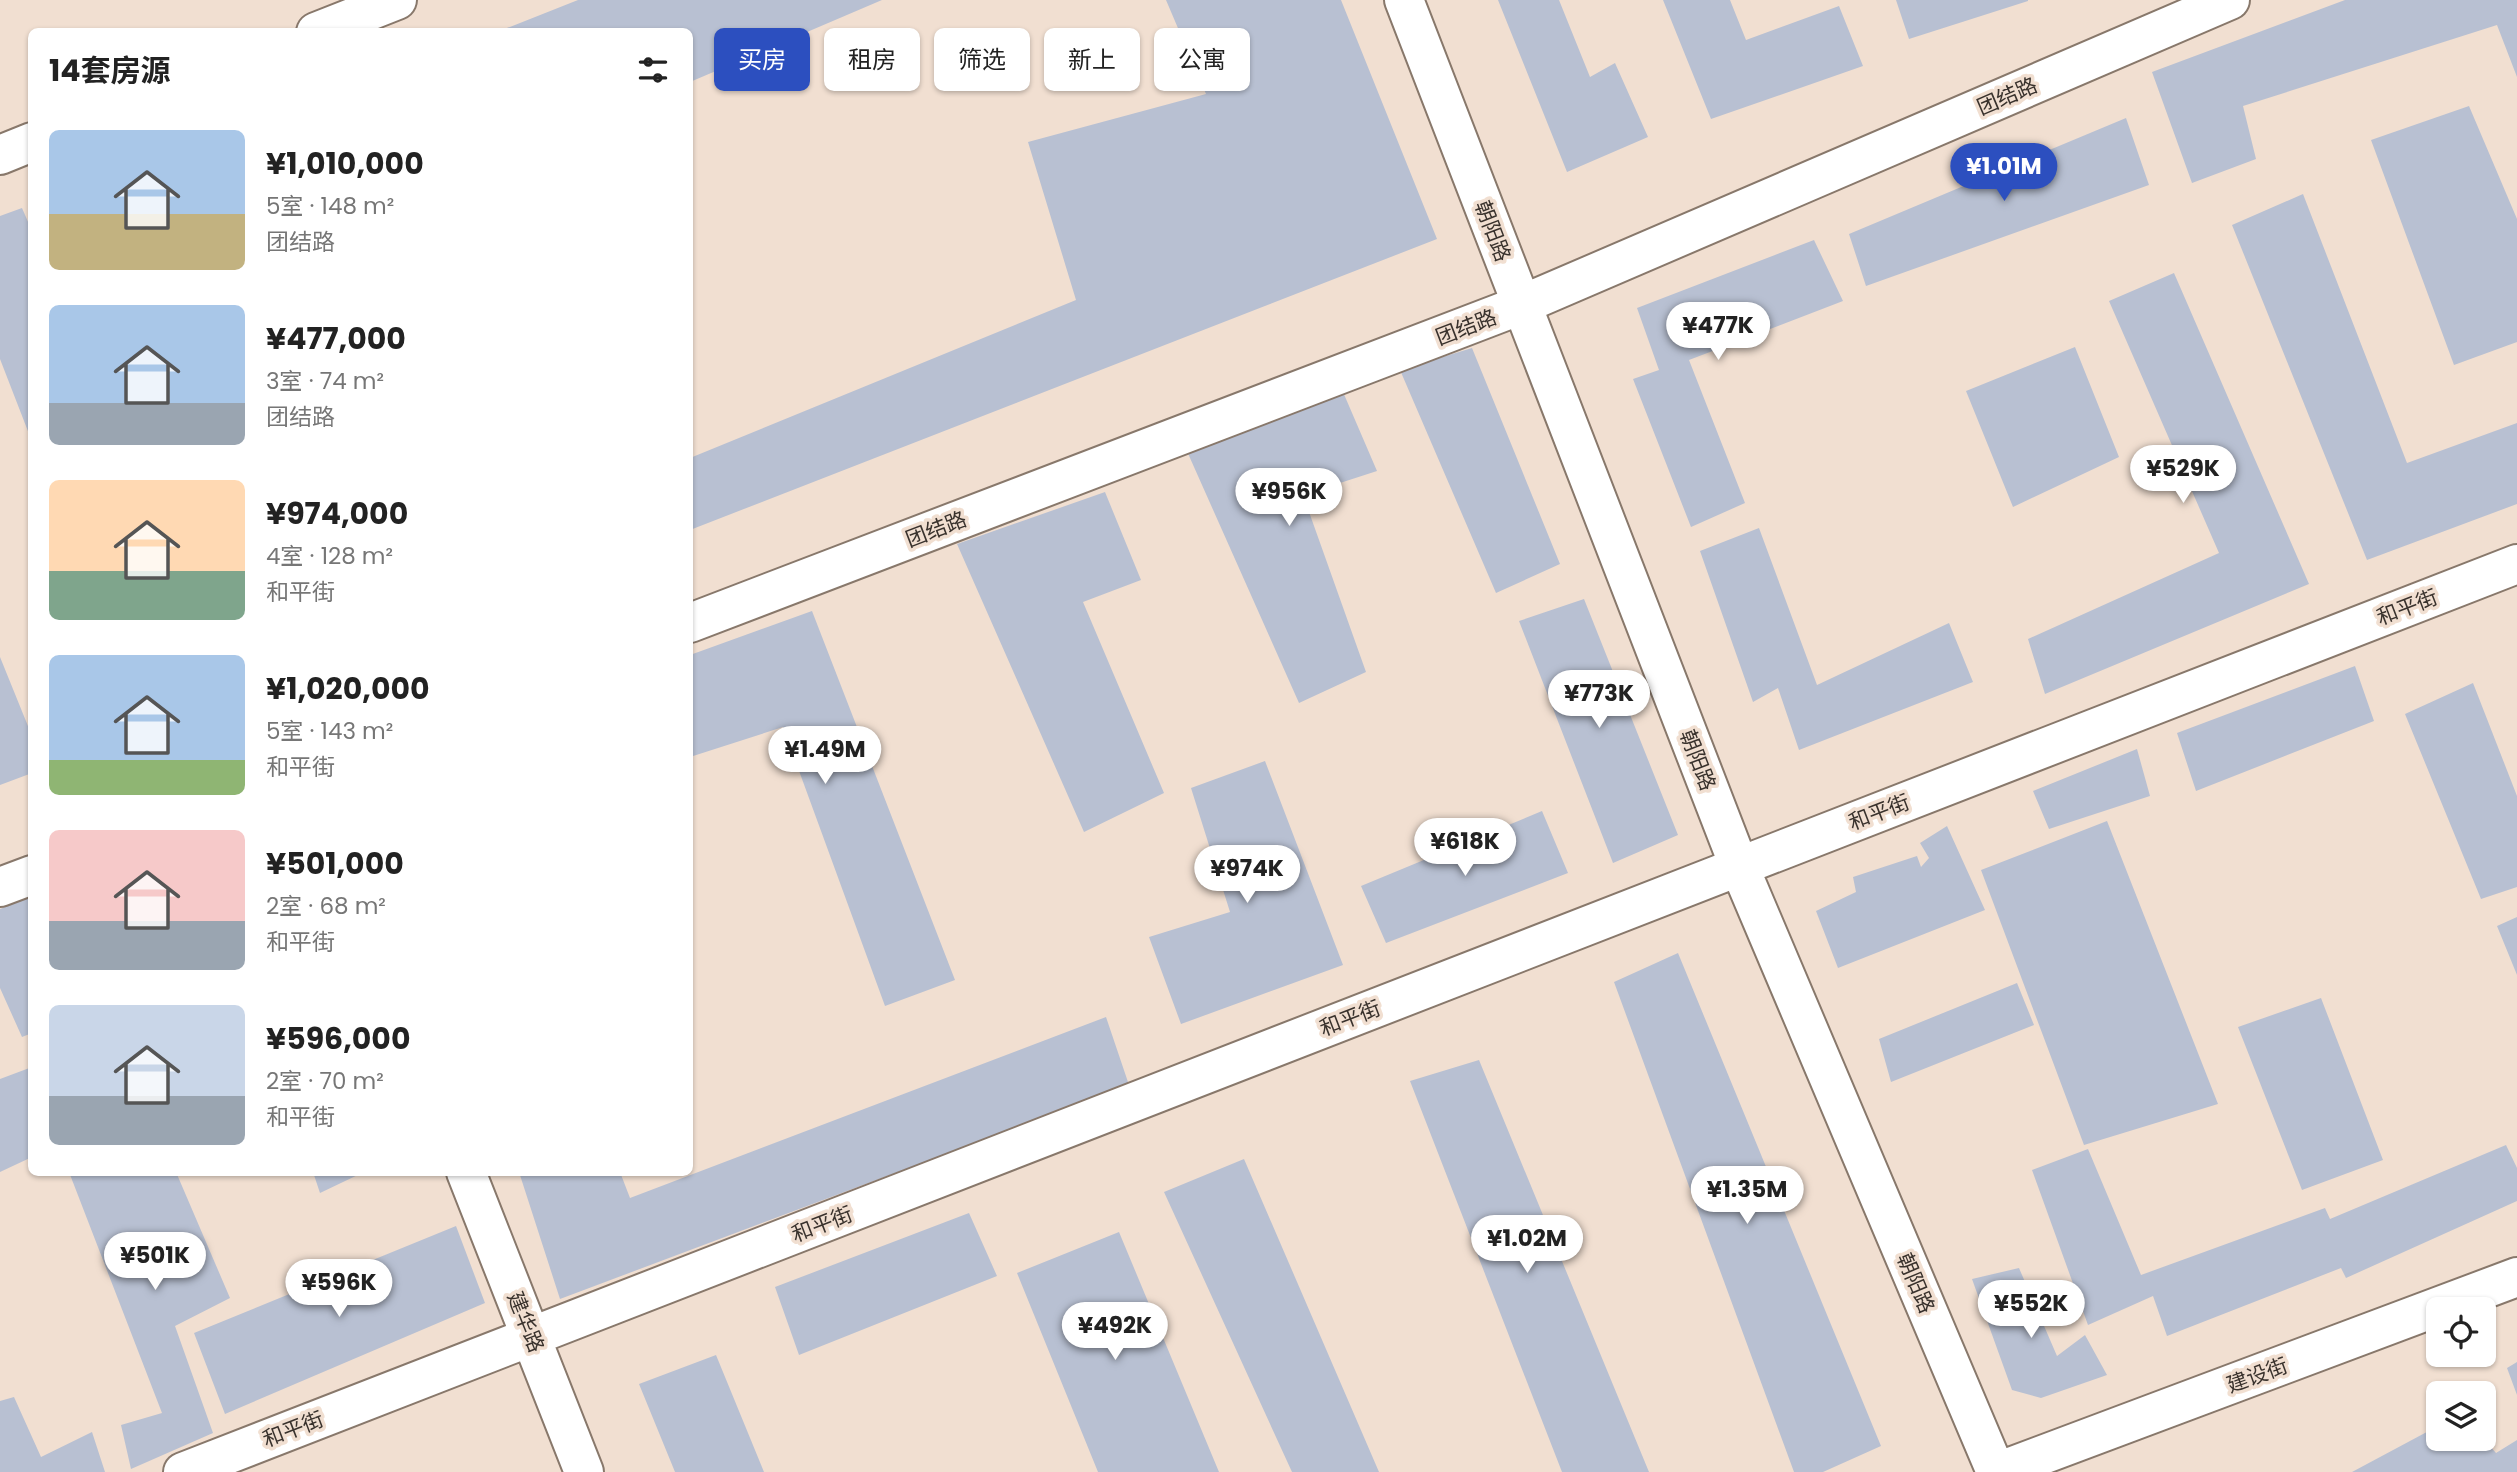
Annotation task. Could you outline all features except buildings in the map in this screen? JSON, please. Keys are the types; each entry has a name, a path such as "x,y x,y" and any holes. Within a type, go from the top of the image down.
{"street":[{"path":"326,28 397,0"},
{"name":"朝阳路","path":"1404,0 1739,866 1997,1472"},
{"name":"团结路","path":"693,622 1521,305 2230,0"},
{"path":"0,155 28,144"},
{"name":"和平街","path":"183,1472 2517,564"},
{"path":"0,887 28,876"},
{"name":"建华路","path":"468,1176 584,1472"},
{"name":"建设街","path":"1997,1472 2517,1278"}]}
